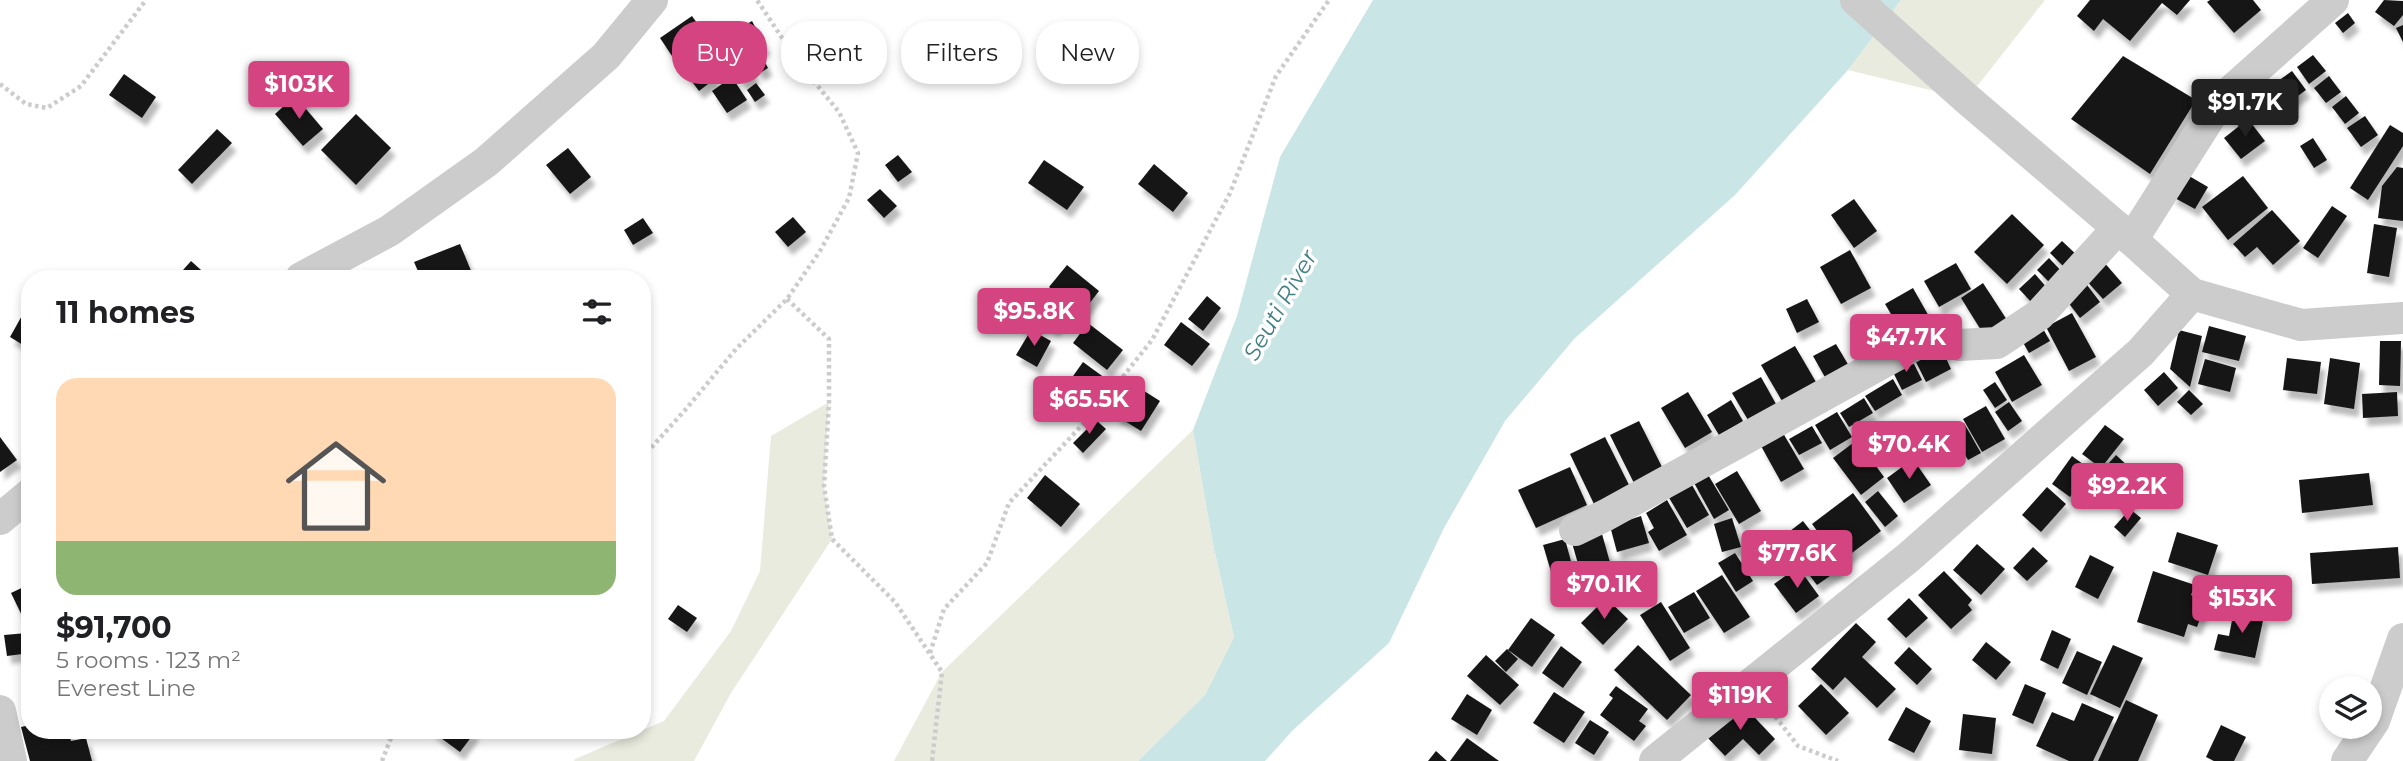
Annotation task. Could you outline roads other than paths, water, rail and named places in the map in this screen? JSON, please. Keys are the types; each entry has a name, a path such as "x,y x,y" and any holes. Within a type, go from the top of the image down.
{"street":[{"path":"315,270 389,231 486,162 606,56 652,0"},
{"path":"1856,0 2192,294 2301,325 2403,318"},
{"path":"1575,530 1931,337 1959,345 1997,343 2039,315 2125,234 2220,102 2333,0"},
{"path":"1654,761 1899,565 2141,352 2192,294"},
{"path":"0,519 21,502"},
{"path":"2347,761 2374,721 2403,639"},
{"path":"0,711 11,761"}],"water":[{"name":"Seuti River","path":"1373,0 1901,0 1848,70 1735,195 1574,339 1505,421 1444,528 1389,643 1293,730 1265,761 1138,761 1205,695 1234,637 1213,544 1193,430 1237,316 1280,157"}]}
